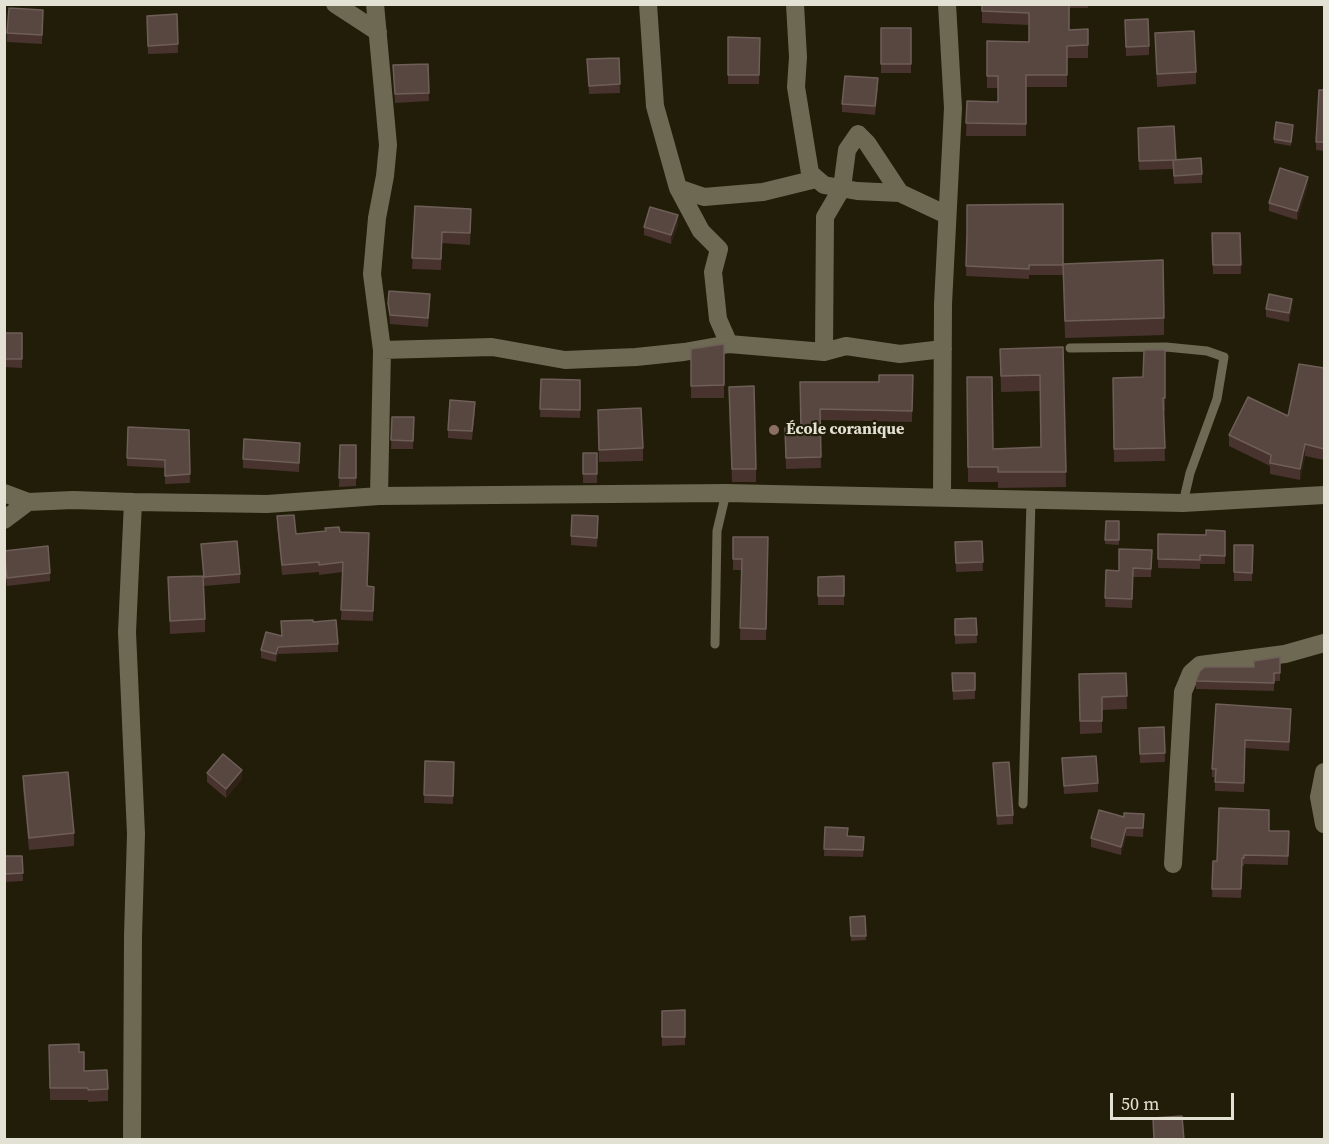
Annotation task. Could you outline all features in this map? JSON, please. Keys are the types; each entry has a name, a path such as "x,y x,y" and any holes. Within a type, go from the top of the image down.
{"street":[{"path":"335,4 378,32"},
{"path":"375,4 388,145 377,218 372,274 382,350 379,496"},
{"path":"648,4 655,106 678,188 701,231 718,249 713,272 718,319 729,344"},
{"path":"795,4 798,57 796,87 810,173 824,185 857,191 900,193 947,215"},
{"path":"942,497 943,304 953,108 947,4"},
{"path":"824,351 825,218 843,188 847,150 858,134 867,143 900,193"},
{"path":"678,188 704,197 763,192 816,179"},
{"path":"382,350 492,347 566,360 636,357 729,344 824,351 846,346 900,354 943,349"},
{"path":"4,494 28,502 73,500 267,504 379,496 726,493 1183,503 1324,495"},
{"path":"4,520 28,502"},
{"path":"132,1140 136,834 127,632 133,502"},
{"path":"1173,864 1183,692 1191,673 1200,665 1285,654 1324,643"},
{"path":"1324,772 1319,797 1324,824"}],"lane":[{"path":"1070,348 1166,347 1207,351 1224,357 1217,399 1190,473 1183,503"},
{"path":"715,644 717,531 726,493"},
{"path":"1023,804 1031,500"}],"building":[{"path":"982,4 1069,4 1069,30 1088,29 1088,45 1067,46 1067,75 1026,75 1026,124 966,123 967,101 998,102 998,76 987,76 987,41 1029,42 1029,13 982,11"},
{"path":"9,8 43,10 42,35 7,33"},
{"path":"177,14 178,44 148,46 147,16"},
{"path":"1148,19 1149,46 1126,47 1125,20"},
{"path":"881,28 911,28 911,64 881,64"},
{"path":"1194,31 1196,72 1157,74 1155,33"},
{"path":"728,37 760,38 759,75 728,75"},
{"path":"619,58 620,84 589,86 587,59"},
{"path":"428,64 429,93 395,94 393,65"},
{"path":"845,76 878,78 875,106 842,104"},
{"path":"1319,90 1324,90 1324,142 1316,142"},
{"path":"1276,122 1293,125 1291,142 1274,139"},
{"path":"1174,126 1176,160 1139,161 1138,128"},
{"path":"1201,158 1202,174 1174,176 1173,160"},
{"path":"1280,168 1308,177 1297,211 1269,203"},
{"path":"1063,204 1063,265 1029,265 1029,269 966,266 967,205"},
{"path":"415,206 471,209 470,233 442,232 441,259 412,258"},
{"path":"650,207 678,215 671,235 644,227"},
{"path":"1212,233 1240,233 1241,265 1213,265"},
{"path":"1163,260 1164,318 1065,321 1063,264"},
{"path":"389,291 430,294 428,318 390,315"},
{"path":"1269,294 1292,299 1289,313 1266,309"},
{"path":"4,333 22,333 22,359 4,359"},
{"path":"724,344 724,385 691,386 691,349"},
{"path":"1063,347 1066,472 998,472 998,467 968,467 967,377 992,377 993,449 1041,447 1040,375 1001,376 1000,349"},
{"path":"1144,350 1165,350 1165,398 1163,398 1165,448 1114,449 1113,378 1143,377"},
{"path":"1299,364 1324,368 1324,449 1305,444 1300,469 1270,463 1271,455 1229,435 1248,397 1288,416"},
{"path":"879,375 913,375 912,411 820,409 821,457 786,458 785,428 801,427 800,382 879,382"},
{"path":"541,379 580,380 580,410 540,409"},
{"path":"754,386 756,469 732,469 729,387"},
{"path":"450,400 475,402 472,431 448,430"},
{"path":"641,408 643,448 599,450 598,410"},
{"path":"392,417 414,417 413,441 391,440"},
{"path":"128,427 189,430 190,474 165,476 165,460 127,458"},
{"path":"244,439 300,443 299,463 243,459"},
{"path":"340,445 356,445 356,478 339,478"},
{"path":"583,453 597,453 597,474 583,474"},
{"path":"294,515 296,534 326,531 325,528 339,527 340,532 369,533 367,586 374,587 373,611 341,610 343,562 319,565 319,562 282,565 277,516"},
{"path":"572,515 598,516 597,538 571,536"},
{"path":"1106,521 1119,521 1119,540 1105,540"},
{"path":"1206,530 1225,531 1225,556 1200,555 1200,560 1158,559 1158,534 1206,535"},
{"path":"733,537 768,537 766,629 740,628 742,559 733,559"},
{"path":"237,541 240,574 204,577 201,544"},
{"path":"982,541 983,562 956,563 955,542"},
{"path":"1234,545 1253,545 1252,573 1234,572"},
{"path":"48,546 50,573 7,578 4,551"},
{"path":"1119,549 1152,550 1151,569 1133,568 1132,599 1105,598 1106,570 1119,571"},
{"path":"203,576 205,619 170,621 168,577"},
{"path":"844,576 844,596 818,596 818,577"},
{"path":"976,618 977,635 955,635 955,619"},
{"path":"313,620 313,622 336,620 338,644 278,647 276,654 261,650 266,632 282,636 281,621"},
{"path":"1280,657 1280,673 1274,673 1274,683 1196,681 1200,671 1205,667 1254,667 1254,661"},
{"path":"952,673 975,673 975,690 953,691"},
{"path":"1126,673 1127,696 1102,697 1102,721 1080,721 1079,674"},
{"path":"1216,704 1291,709 1289,742 1245,740 1244,783 1215,782 1216,769 1212,769"},
{"path":"1164,727 1165,753 1140,754 1139,728"},
{"path":"223,754 242,770 226,789 207,773"},
{"path":"1096,756 1098,783 1064,786 1062,758"},
{"path":"425,761 454,762 453,796 424,795"},
{"path":"1009,762 1013,815 997,816 993,763"},
{"path":"68,772 74,833 29,838 23,776"},
{"path":"1219,808 1269,810 1269,831 1289,831 1288,856 1244,855 1241,889 1212,889 1213,861 1217,861"},
{"path":"1099,810 1124,817 1124,813 1144,814 1143,828 1126,828 1121,847 1091,838"},
{"path":"825,827 848,828 847,836 864,837 863,850 824,849"},
{"path":"4,856 22,856 23,873 4,874"},
{"path":"865,916 866,936 851,936 850,917"},
{"path":"685,1010 685,1037 662,1037 662,1011"},
{"path":"79,1044 79,1052 84,1052 84,1071 107,1070 108,1089 50,1088 49,1045"},
{"path":"1182,1116 1184,1140 1154,1140 1153,1118"}],"place":[{"name":"École coranique","path":"774,430"}]}
